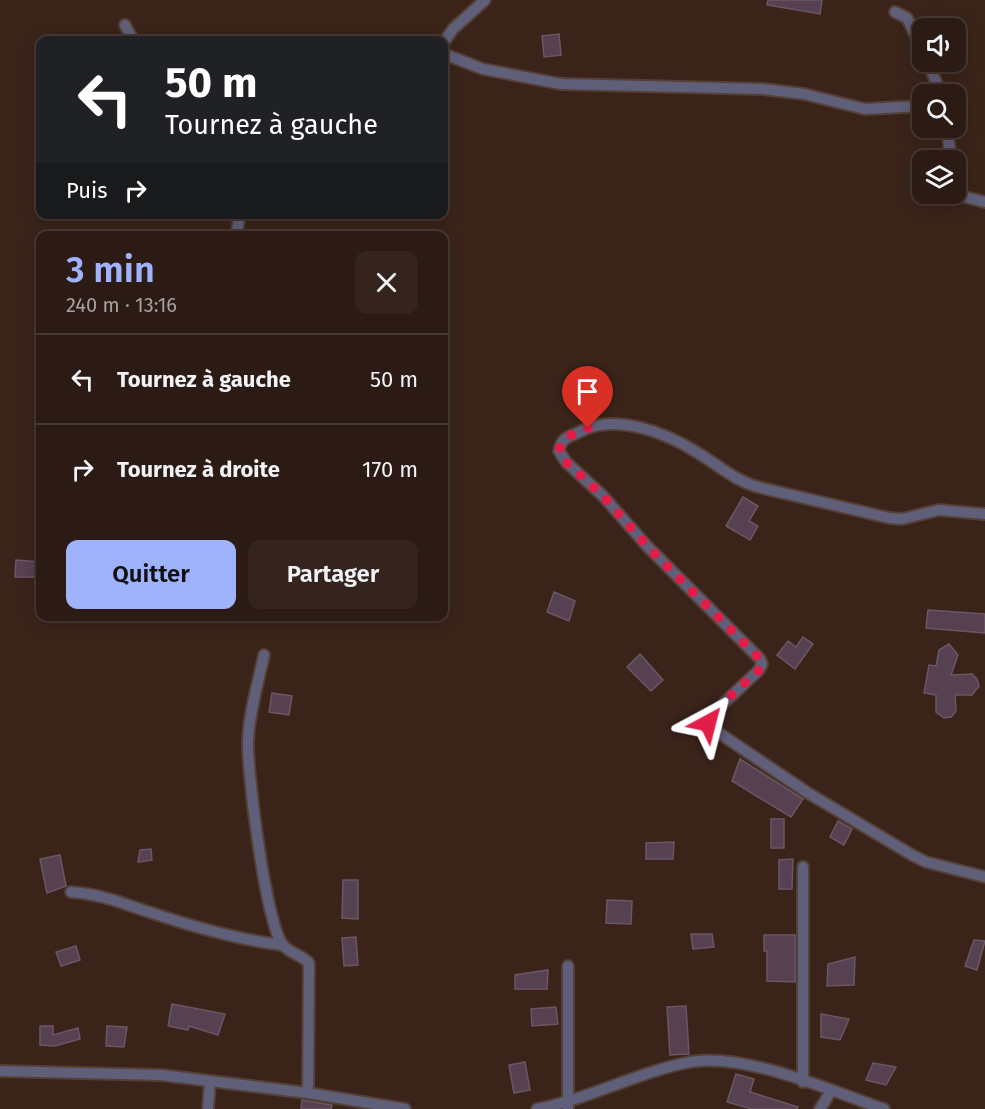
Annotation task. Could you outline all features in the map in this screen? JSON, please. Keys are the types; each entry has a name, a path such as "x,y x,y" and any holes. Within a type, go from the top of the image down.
{"street":[{"path":"448,36 485,0"},
{"path":"895,12 907,18 912,28"},
{"path":"125,25 131,36"},
{"path":"448,56 483,69 561,84 763,89 804,94 865,109 912,107"},
{"path":"966,197 985,202"},
{"path":"985,514 939,510 902,519 889,518 762,488 742,483 698,452 669,439 650,431 619,424 603,423 567,436 561,442 559,451 566,462 603,496 647,546 760,659 762,664 759,670 709,717 708,723 713,729 808,793 912,855 926,862 985,877"},
{"path":"264,655 250,723 249,756 265,884 274,923 283,945"},
{"path":"803,867 803,1082"},
{"path":"71,892 108,896 149,912 219,933 283,945 302,956 309,963 308,1093"},
{"path":"568,966 568,1106"},
{"path":"537,1109 568,1106 691,1062 730,1062 803,1082 884,1109"},
{"path":"0,1071 161,1076 308,1093 405,1109"},
{"path":"207,1109 210,1082"},
{"path":"820,1109 831,1091"}],"building":[{"path":"768,0 822,0 820,14 767,5"},
{"path":"559,34 561,55 544,57 542,36"},
{"path":"743,497 758,506 749,521 758,526 750,540 726,526"},
{"path":"16,560 36,562 36,577 15,577"},
{"path":"554,592 575,601 569,621 547,612"},
{"path":"928,610 985,614 985,633 926,628"},
{"path":"803,637 813,644 795,669 777,655 788,641 796,647"},
{"path":"949,644 958,655 951,675 972,674 979,686 972,695 955,695 956,711 951,717 944,718 936,712 936,695 924,693 929,665 936,666 939,650"},
{"path":"640,654 663,680 651,691 627,667"},
{"path":"272,693 292,696 289,715 269,712"},
{"path":"740,759 803,799 791,817 732,781"},
{"path":"771,819 784,819 784,848 771,848"},
{"path":"838,821 852,829 844,845 830,837"},
{"path":"674,842 673,859 646,859 646,843"},
{"path":"151,849 152,860 138,862 140,850"},
{"path":"60,855 66,886 47,893 40,859"},
{"path":"793,859 792,889 779,889 779,860"},
{"path":"343,880 358,880 358,919 342,918"},
{"path":"607,900 632,901 631,924 606,923"},
{"path":"691,934 712,934 714,947 693,949"},
{"path":"764,935 795,935 795,982 767,981 767,951 764,951"},
{"path":"356,937 358,965 344,966 342,938"},
{"path":"974,940 985,941 977,970 965,966"},
{"path":"76,946 80,960 61,966 56,952"},
{"path":"855,957 854,985 827,986 828,964"},
{"path":"548,970 547,989 515,989 515,975"},
{"path":"172,1004 225,1014 218,1035 189,1026 188,1030 168,1026"},
{"path":"686,1006 689,1054 670,1055 667,1007"},
{"path":"556,1007 558,1024 532,1026 531,1009"},
{"path":"821,1014 849,1019 840,1040 821,1037"},
{"path":"40,1026 53,1026 53,1035 78,1028 80,1039 55,1046 40,1045"},
{"path":"107,1026 127,1027 124,1047 106,1046"},
{"path":"525,1062 530,1090 514,1093 509,1065"},
{"path":"873,1063 896,1067 886,1085 866,1080"},
{"path":"736,1074 754,1079 750,1092 798,1107 797,1109 752,1109 727,1102"},
{"path":"302,1100 332,1105 331,1109 301,1109"}],"route":[{"path":"588,428 567,436 561,442 559,451 566,462 590,487 603,496 647,546 760,659 762,664 759,670 715,710 709,717 708,723"}]}
